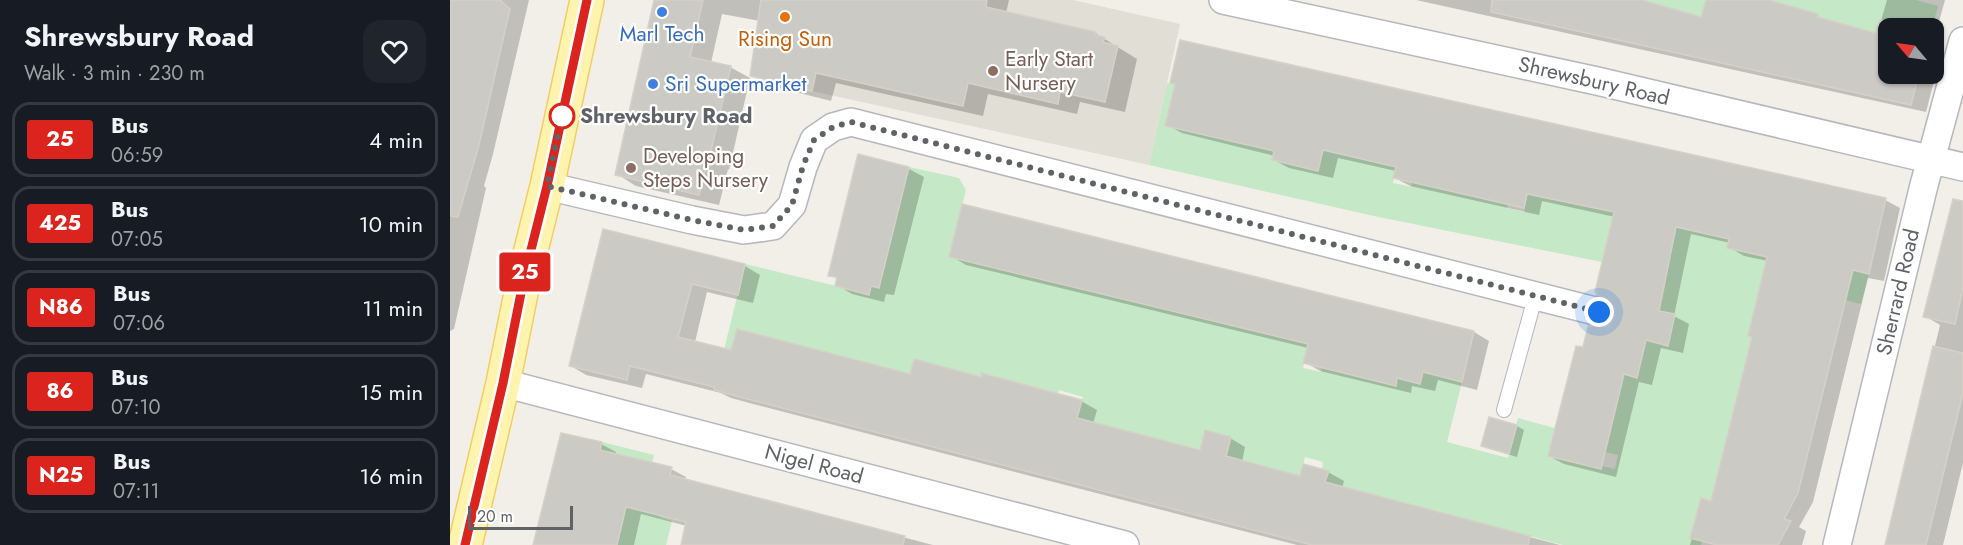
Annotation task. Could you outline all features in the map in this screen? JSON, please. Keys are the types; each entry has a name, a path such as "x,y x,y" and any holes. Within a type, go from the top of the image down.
{"main road":[{"path":"465,545 587,0"}],"street":[{"name":"Shrewsbury Road","path":"1223,0 1609,84 1963,167"},
{"name":"Sherrard Road","path":"1837,545 1930,158 1963,41"},
{"path":"547,186 744,230 773,226 792,205 803,166 814,140 833,127 851,122 1536,294 1599,312"},
{"name":"Nigel Road","path":"503,383 1125,545"}],"lane":[{"path":"1504,410 1536,294"}],"shaded area":[{"name":"Early Start Nursery","path":"831,0 1073,0 1180,24 1149,165 812,91"}],"green space":[{"path":"1642,0 1706,0 1701,17"},
{"path":"1756,0 1916,0 1938,6 1935,18 1878,18 1878,27 1870,56 1810,42 1818,14 1773,1"},
{"path":"1167,83 1233,97 1223,140 1263,149 1284,109 1272,160 1318,170 1330,119 1347,123 1340,154 1379,163 1403,135 1393,183 1411,187 1414,176 1517,161 1507,208 1524,212 1528,192 1605,210 1612,178 1775,215 1869,274 1861,304 1781,284 1748,336 1785,346 1745,363 1718,472 1730,476 1723,504 1701,499 1691,538 1702,541 1701,545 1563,545 1529,536 1527,545 1512,545 1515,532 1382,497 1319,506 1328,471 1322,469 1323,462 1305,457 1300,476 1233,458 1226,482 1205,430 1200,449 1183,446 1178,469 1169,467 1175,443 1135,433 1128,456 1116,428 1086,420 1080,443 1071,441 1083,397 1059,390 1055,402 981,374 977,392 973,375 914,360 910,374 788,343 765,361 770,338 737,329 731,352 724,350 745,264 869,294 871,286 879,288 909,167 959,178 966,190 949,256 1308,344 1303,368 1321,372 1327,349 1396,385 1397,378 1419,383 1423,372 1462,382 1447,442 1508,458 1518,418 1562,430 1553,441 1549,457 1600,469 1601,466 1615,469 1618,455 1605,452 1623,374 1637,378 1646,340 1667,346 1675,315 1644,307 1666,277 1374,216 1149,165"},
{"path":"602,442 654,455 647,484 667,489 659,517 672,521 666,545 617,545 636,459 600,450"}],"building":[{"path":"450,0 500,0 510,9 479,145 458,217 450,216"},
{"path":"654,0 703,0 690,57 731,66 699,195 615,175"},
{"path":"761,0 987,0 986,7 1096,32 1095,35 1105,37 1103,42 1118,46 1105,102 1060,92 1058,104 968,83 963,106 816,73 812,91 750,76"},
{"path":"1492,0 1642,0 1701,17 1706,0 1769,0 1818,14 1817,17 1876,33 1878,26 1878,84 1916,84 1911,105 1491,12"},
{"path":"1180,40 1886,198 1869,274 1853,270 1798,493 1784,519 1791,521 1778,545 1717,545 1690,538 1701,498 1711,501 1752,337 1748,336 1767,257 1727,248 1729,239 1676,227 1659,311 1675,314 1668,346 1646,340 1637,378 1624,374 1601,469 1548,456 1576,346 1583,347 1588,326 1604,327 1611,323 1614,316 1614,308 1610,301 1596,295 1597,292 1595,292 1614,212 1527,194 1524,208 1393,178 1396,167 1323,150 1318,171 1272,160 1274,151 1165,126 1175,84 1170,83"},
{"path":"858,154 909,167 879,288 871,286 869,295 835,286 837,277 828,276"},
{"path":"1953,199 1963,201 1963,288 1955,324 1923,317"},
{"path":"962,204 1474,331 1462,382 1423,372 1420,384 1397,378 1396,386 1303,363 1308,344 949,257"},
{"path":"603,229 745,264 738,295 692,284 678,337 731,350 737,329 910,374 914,359 981,377 981,373 1082,400 1077,418 1200,450 1205,430 1231,437 1226,456 1300,476 1303,464 1329,471 1325,482 1530,536 1528,545 1312,545 736,396 714,390 714,387 630,366 627,380 569,366"},
{"path":"1933,346 1963,353 1963,393 1926,545 1885,545"},
{"path":"1489,417 1517,425 1509,454 1481,446"},
{"path":"561,433 602,442 600,450 672,467 670,475 905,536 903,545 681,545 686,522 626,507 617,545 533,545"}],"bus line":[{"name":"25","path":"465,545 587,0"}],"place":[{"name":"Marl Tech","path":"662,12"},
{"name":"Rising Sun","path":"785,17"},
{"name":"Early Start Nursery","path":"993,71"},
{"name":"Sri Supermarket","path":"653,84"},
{"name":"Shrewsbury Road","path":"562,116"},
{"name":"Developing Steps Nursery","path":"631,168"}],"route":[{"path":"562,116 547,186 744,230 773,226 792,205 803,166 814,140 833,127 851,122 1536,294 1599,312"}]}
